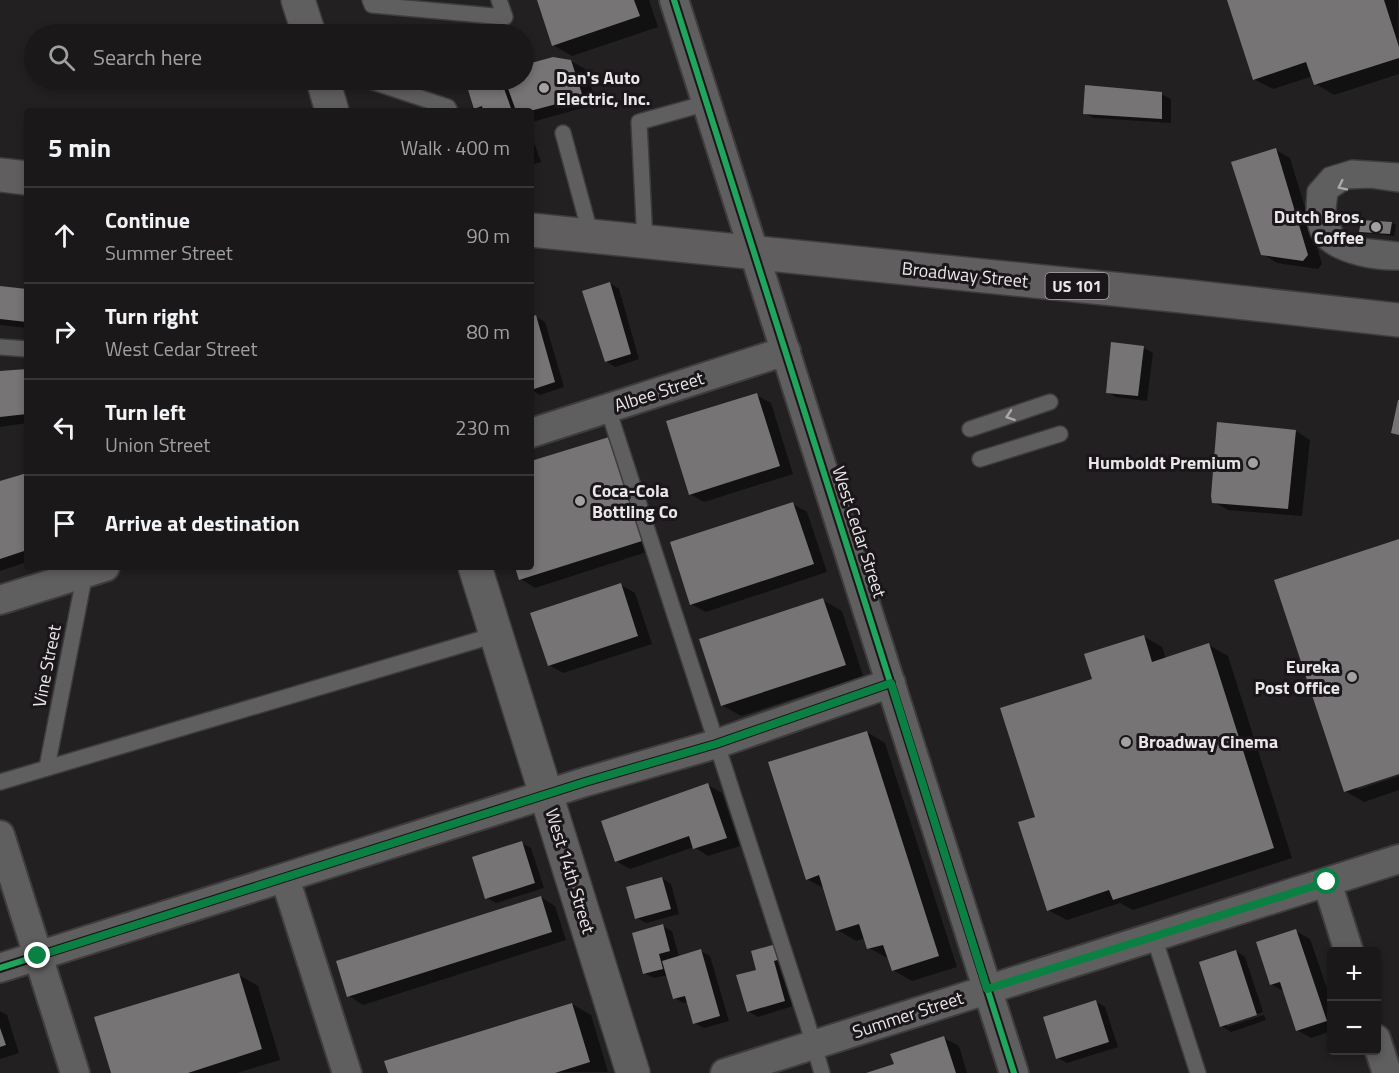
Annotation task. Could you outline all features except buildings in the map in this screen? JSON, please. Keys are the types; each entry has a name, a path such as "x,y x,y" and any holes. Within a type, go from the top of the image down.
{"highway":[{"path":"0,175 24,177"},
{"name":"Broadway Street","path":"534,230 1399,320"}],"street":[{"path":"298,0 306,24"},
{"name":"West Cedar Street","path":"674,0 1014,1073"},
{"path":"325,90 331,108"},
{"name":"Albee Street","path":"534,432 786,351"},
{"path":"0,600 95,570"},
{"name":"West 14th Street","path":"476,570 633,1073"},
{"path":"0,968 716,744 891,683"},
{"path":"0,835 75,1073"},
{"name":"Summer Street","path":"725,1073 1399,859"},
{"path":"285,878 347,1073"},
{"path":"1327,882 1348,947"},
{"path":"1381,1053 1387,1073"}],"lane":[{"path":"370,0 372,5 505,17 499,0"},
{"path":"396,90 448,108"},
{"path":"645,242 639,122 707,103"},
{"path":"563,133 591,236"},
{"path":"1399,171 1352,168 1329,175 1315,190 1314,214 1320,236 1341,253 1399,262"},
{"path":"1399,184 1371,180 1346,181 1330,192 1327,217 1337,236 1352,245 1399,250"},
{"path":"0,347 24,349"},
{"path":"970,429 1050,402"},
{"path":"608,409 822,1073"},
{"path":"980,459 1060,434"},
{"name":"Vine Street","path":"47,767 95,570"},
{"path":"0,782 495,635"},
{"path":"1154,937 1198,1073"}],"cycle path":[{"path":"674,0 1014,1073"},
{"path":"0,968 585,782 716,744 891,683"}],"place":[{"name":"Dan's Auto Electric, Inc.","path":"544,88"},
{"name":"Dutch Bros. Coffee","path":"1376,227"},
{"name":"Humboldt Premium","path":"1253,463"},
{"name":"Coca-Cola Bottling Co","path":"580,501"},
{"name":"Eureka Post Office","path":"1352,677"},
{"name":"Broadway Cinema","path":"1126,742"}],"route":[{"path":"38,956 585,782 716,744 891,683 987,989 1327,882"}]}
